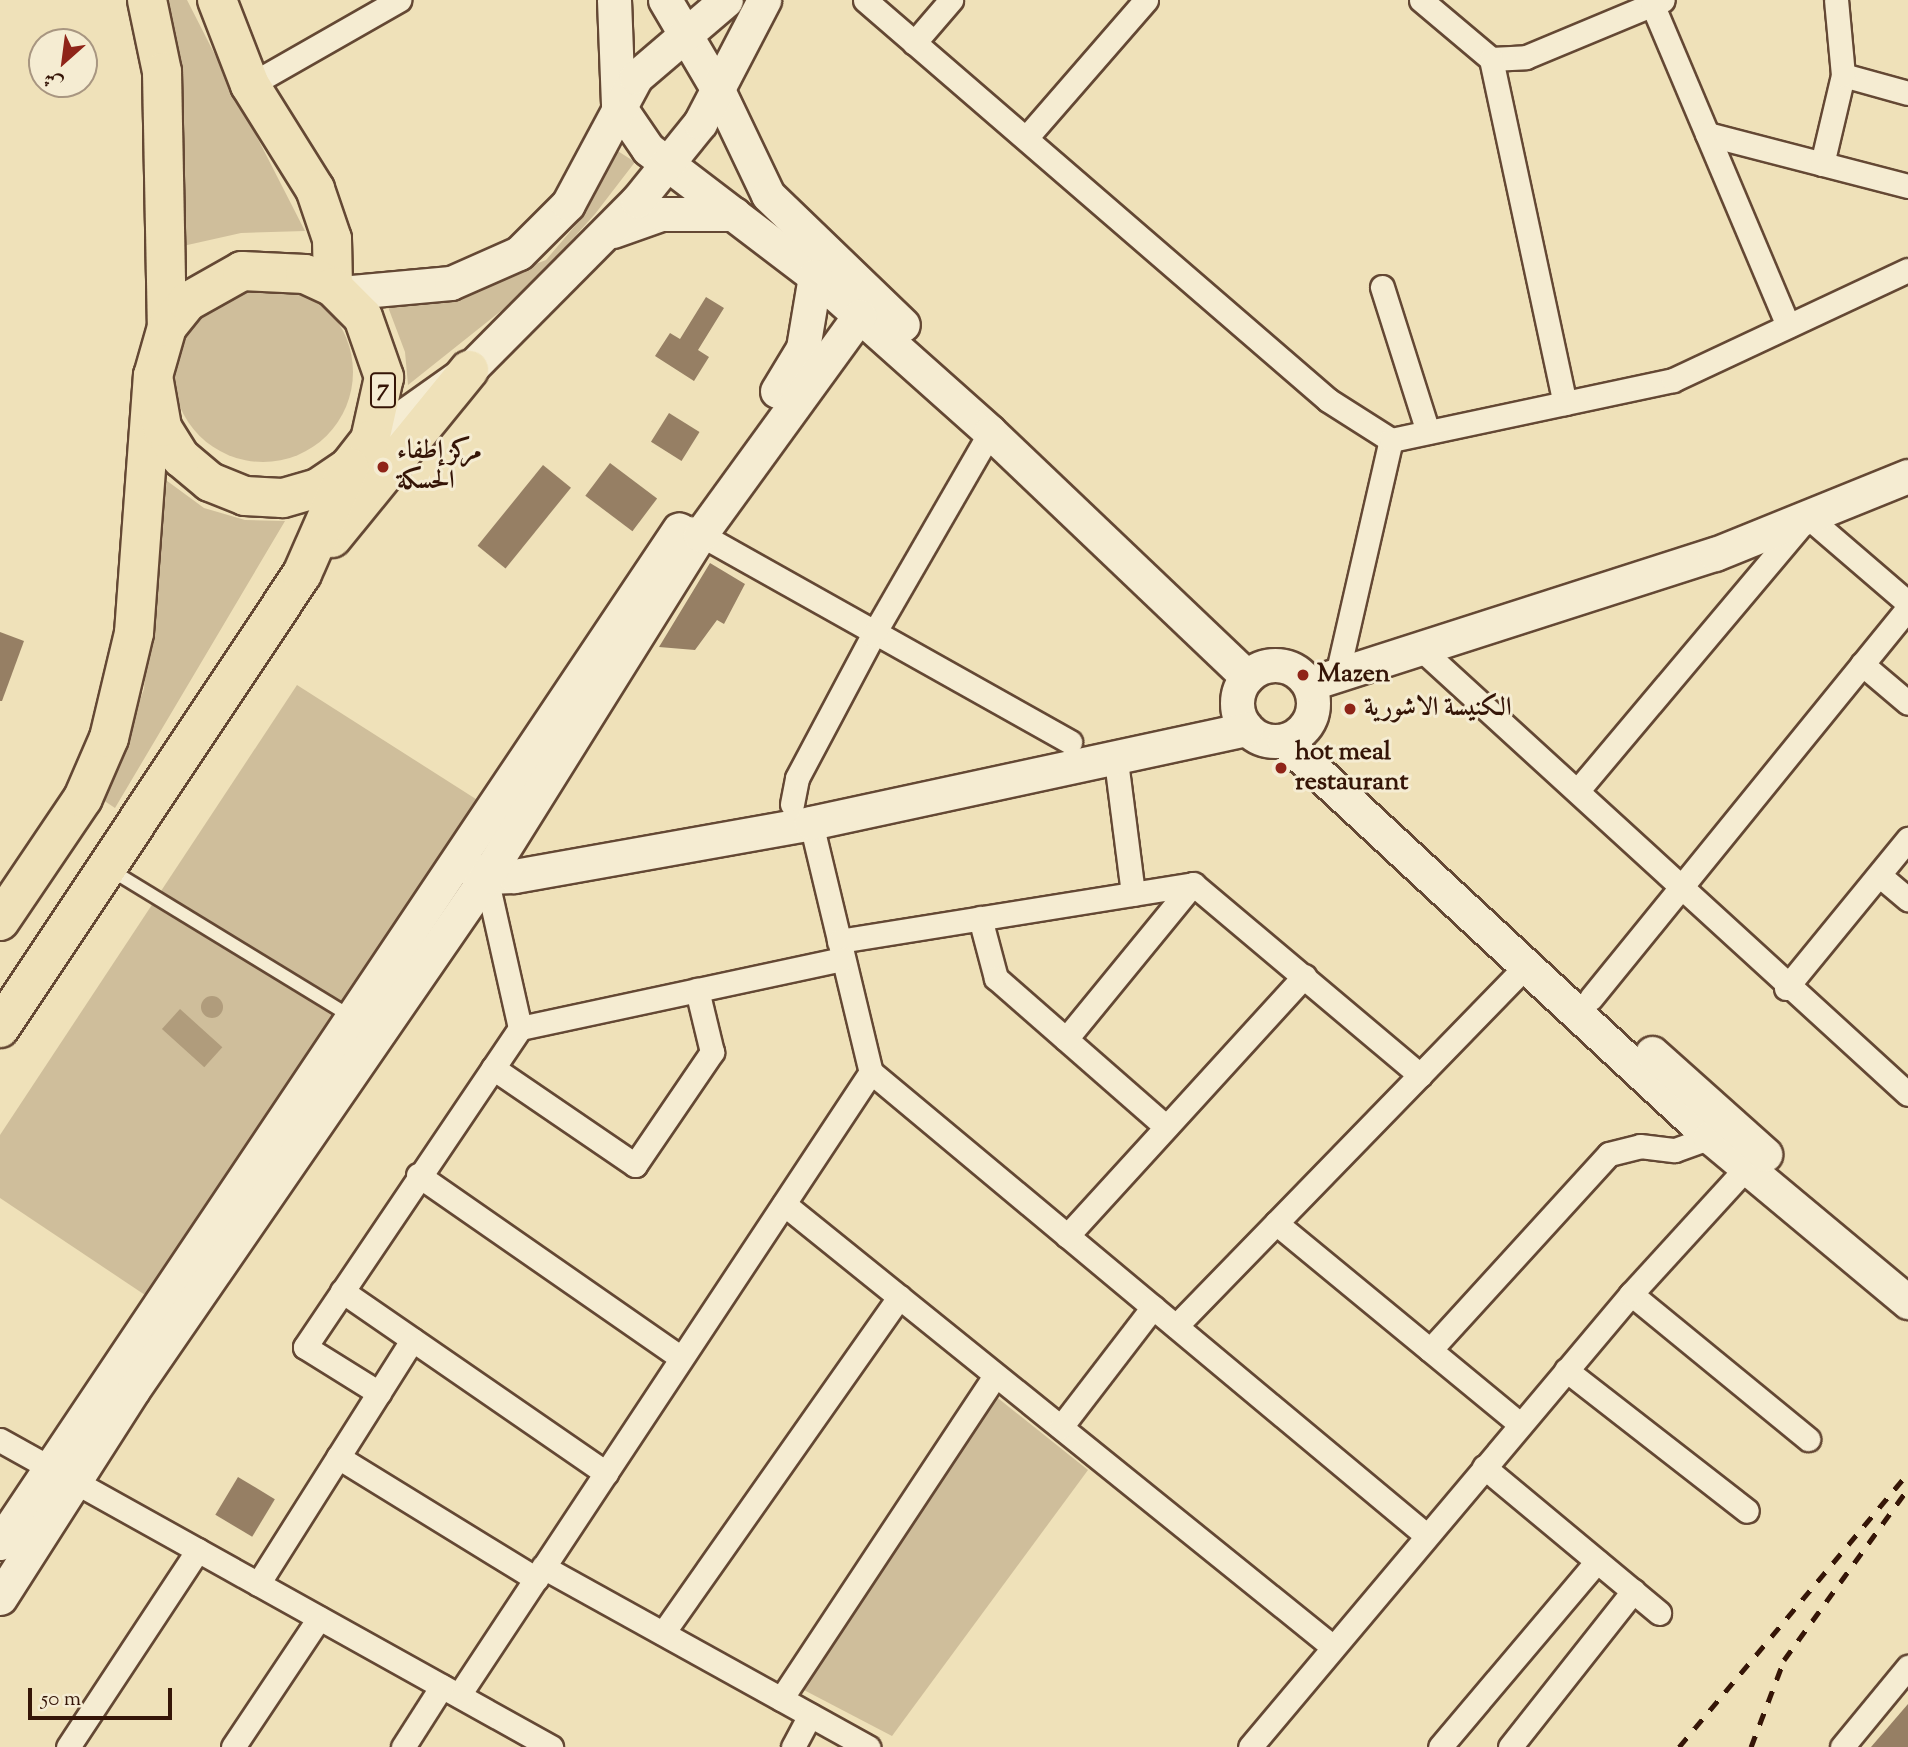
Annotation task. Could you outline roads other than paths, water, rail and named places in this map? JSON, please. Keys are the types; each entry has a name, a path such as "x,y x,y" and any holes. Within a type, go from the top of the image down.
{"highway":[{"path":"0,921 83,797 113,726 138,603 153,376 167,327 162,72 147,0"},
{"path":"167,327 195,295 242,271 273,268 337,290 332,239 315,189 250,85 217,0"},
{"name":"7","path":"0,1028 302,575 359,453 382,399 378,346 337,290"},
{"path":"302,575 469,370"},
{"path":"153,376 162,427 181,458 210,482 245,496 282,498 318,488 359,453"}],"street":[{"path":"250,85 399,0"},
{"path":"614,0 618,105 667,167 815,276 1258,671 1296,670 1323,679 1715,554 1908,476"},
{"path":"665,0 683,36 718,90 745,156 783,213 1258,671"},
{"path":"337,290 451,283 519,253 568,204 618,105 650,62 726,0"},
{"path":"359,453 469,370 602,237 667,167 718,90 764,0"},
{"path":"865,0 1328,400 1391,440 1673,380 1908,270"},
{"path":"914,44 951,0"},
{"path":"1026,138 1146,0"},
{"path":"1421,0 1491,59 1565,403"},
{"path":"1822,164 1843,75 1836,0"},
{"path":"1491,59 1526,57 1658,3 1707,134 1788,326"},
{"path":"1843,75 1908,93"},
{"path":"1707,134 1908,187"},
{"path":"602,237 661,214 734,214"},
{"path":"0,1543 61,1474 492,867 691,529 797,364 815,276"},
{"path":"1382,287 1428,432"},
{"path":"0,1598 61,1474 351,1017 462,851 691,529 859,316"},
{"path":"990,432 873,635 797,778 802,814 841,950 871,1072 1426,1535"},
{"path":"802,814 1070,742 1243,721 1264,740 1293,736 1313,713 1391,440"},
{"path":"1591,998 1908,606 1808,517"},
{"path":"1578,790 1808,517"},
{"path":"691,529 873,635 1070,742"},
{"path":"1420,648 1684,884 1786,988 1908,1094"},
{"path":"1862,664 1908,703"},
{"path":"1243,721 1258,671"},
{"path":"462,851 492,867 802,814 1115,753 1243,721"},
{"path":"1293,736 1525,967 1710,1137 1755,1159 1908,1282"},
{"path":"1293,736 1591,998 1755,1159 1908,1302"},
{"path":"1115,753 1133,894"},
{"path":"1786,988 1908,839"},
{"path":"492,867 520,1028"},
{"path":"1879,875 1908,899"},
{"path":"379,1392 305,1348 418,1175 520,1028 697,990 841,950 980,918 1193,884 1420,1075"},
{"path":"1066,1039 1193,884"},
{"path":"980,918 996,978 1166,1127"},
{"path":"1176,1326 1525,967"},
{"path":"1067,1236 1304,976"},
{"path":"493,1068 635,1165 712,1052 697,990"},
{"path":"403,1747 450,1691 540,1573 871,1072"},
{"path":"1430,1350 1609,1154 1640,1146 1675,1150 1710,1137"},
{"path":"1250,1747 1631,1294 1755,1159"},
{"path":"418,1175 681,1358"},
{"path":"784,1204 1333,1647"},
{"path":"1276,1223 1520,1424"},
{"path":"342,1291 606,1473"},
{"path":"1631,1294 1808,1438"},
{"path":"663,1633 899,1297"},
{"path":"1061,1427 1153,1307"},
{"path":"258,1584 412,1340"},
{"path":"1566,1370 1747,1511"},
{"path":"781,1699 995,1376"},
{"path":"0,1440 551,1747"},
{"path":"338,1457 540,1573 663,1633 868,1747"},
{"path":"1484,1467 1659,1613"},
{"path":"68,1747 198,1550"},
{"path":"1440,1747 1597,1561"},
{"path":"1510,1747 1633,1591"},
{"path":"233,1747 320,1618"},
{"path":"1842,1747 1908,1667"},
{"path":"793,1747 810,1715"}],"lane":[{"path":"105,867 351,1017"}],"railway":[{"path":"1679,1747 1908,1473"},
{"path":"1751,1747 1784,1660 1908,1489"}],"place":[{"name":"مركز إطفاء الحسكة","path":"383,467"},
{"name":"Mazen","path":"1303,675"},
{"name":"الكنيسة الاشورية","path":"1350,709"},
{"name":"hot meal restaurant","path":"1281,768"}]}
